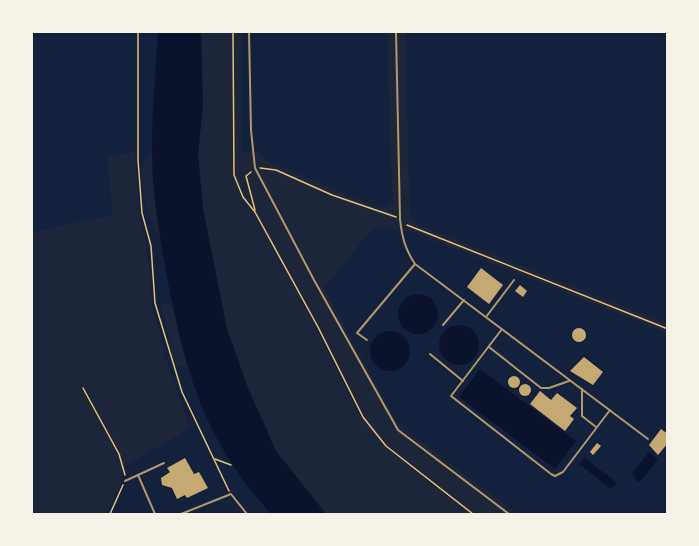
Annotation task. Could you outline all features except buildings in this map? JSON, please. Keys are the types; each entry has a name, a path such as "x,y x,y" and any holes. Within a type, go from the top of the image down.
{"lane":[{"path":"249,32 251,130 255,168 398,430 509,514"},
{"path":"396,32 400,219 403,244 415,264 648,439"},
{"path":"367,340 357,333 415,264"},
{"path":"486,317 514,280"},
{"path":"443,325 464,300"},
{"path":"502,329 451,396 555,476 563,472 610,410"},
{"path":"489,347 541,388 549,388 570,380"},
{"path":"430,354 463,381"},
{"path":"582,389 582,416 597,428"},
{"path":"125,481 164,463"},
{"path":"138,475 155,514"},
{"path":"181,514 231,494 247,514"}],"path":[{"path":"138,32 138,160 142,213 152,246 154,303 182,392 231,494"},
{"path":"233,32 234,175 243,197 255,212 318,327 363,417 386,446 473,514"},
{"path":"255,212 246,176 255,168 276,170 332,195 400,219 409,228 668,329"},
{"path":"83,388 119,454 125,470 125,481 111,514"},
{"path":"214,458 231,465"}],"shaded area":[{"path":"158,32 201,32 203,105 198,154 203,209 227,329 248,388 276,451 326,514 271,514 248,487 213,432 190,374 181,343 161,245 152,166"},
{"path":"201,32 241,32 241,152 259,151 267,161 377,207 386,207 392,200 387,32 405,32 410,217 417,224 667,324 667,333 413,232 374,227 324,288 397,423 518,514 326,514 276,451 248,388 227,329 203,209 198,153 203,105"},
{"path":"135,152 139,213 146,241 153,313 160,331 165,357 190,428 122,468 122,481 106,514 32,514 32,232 113,215 107,157"},
{"path":"152,152 161,242 145,206 141,169"},
{"path":"418,294 432,300 438,314 432,328 418,334 404,328 398,314 404,300"},
{"path":"161,305 173,306 187,366 175,366"},
{"path":"459,325 473,331 479,345 473,359 459,365 445,359 439,345 445,331"},
{"path":"390,331 404,337 410,351 404,365 390,371 376,365 370,351 376,337"},
{"path":"480,369 576,441 555,469 459,397"},
{"path":"649,452 658,459 641,481 637,481 632,473"},
{"path":"585,458 617,483 611,489 579,464"}]}
